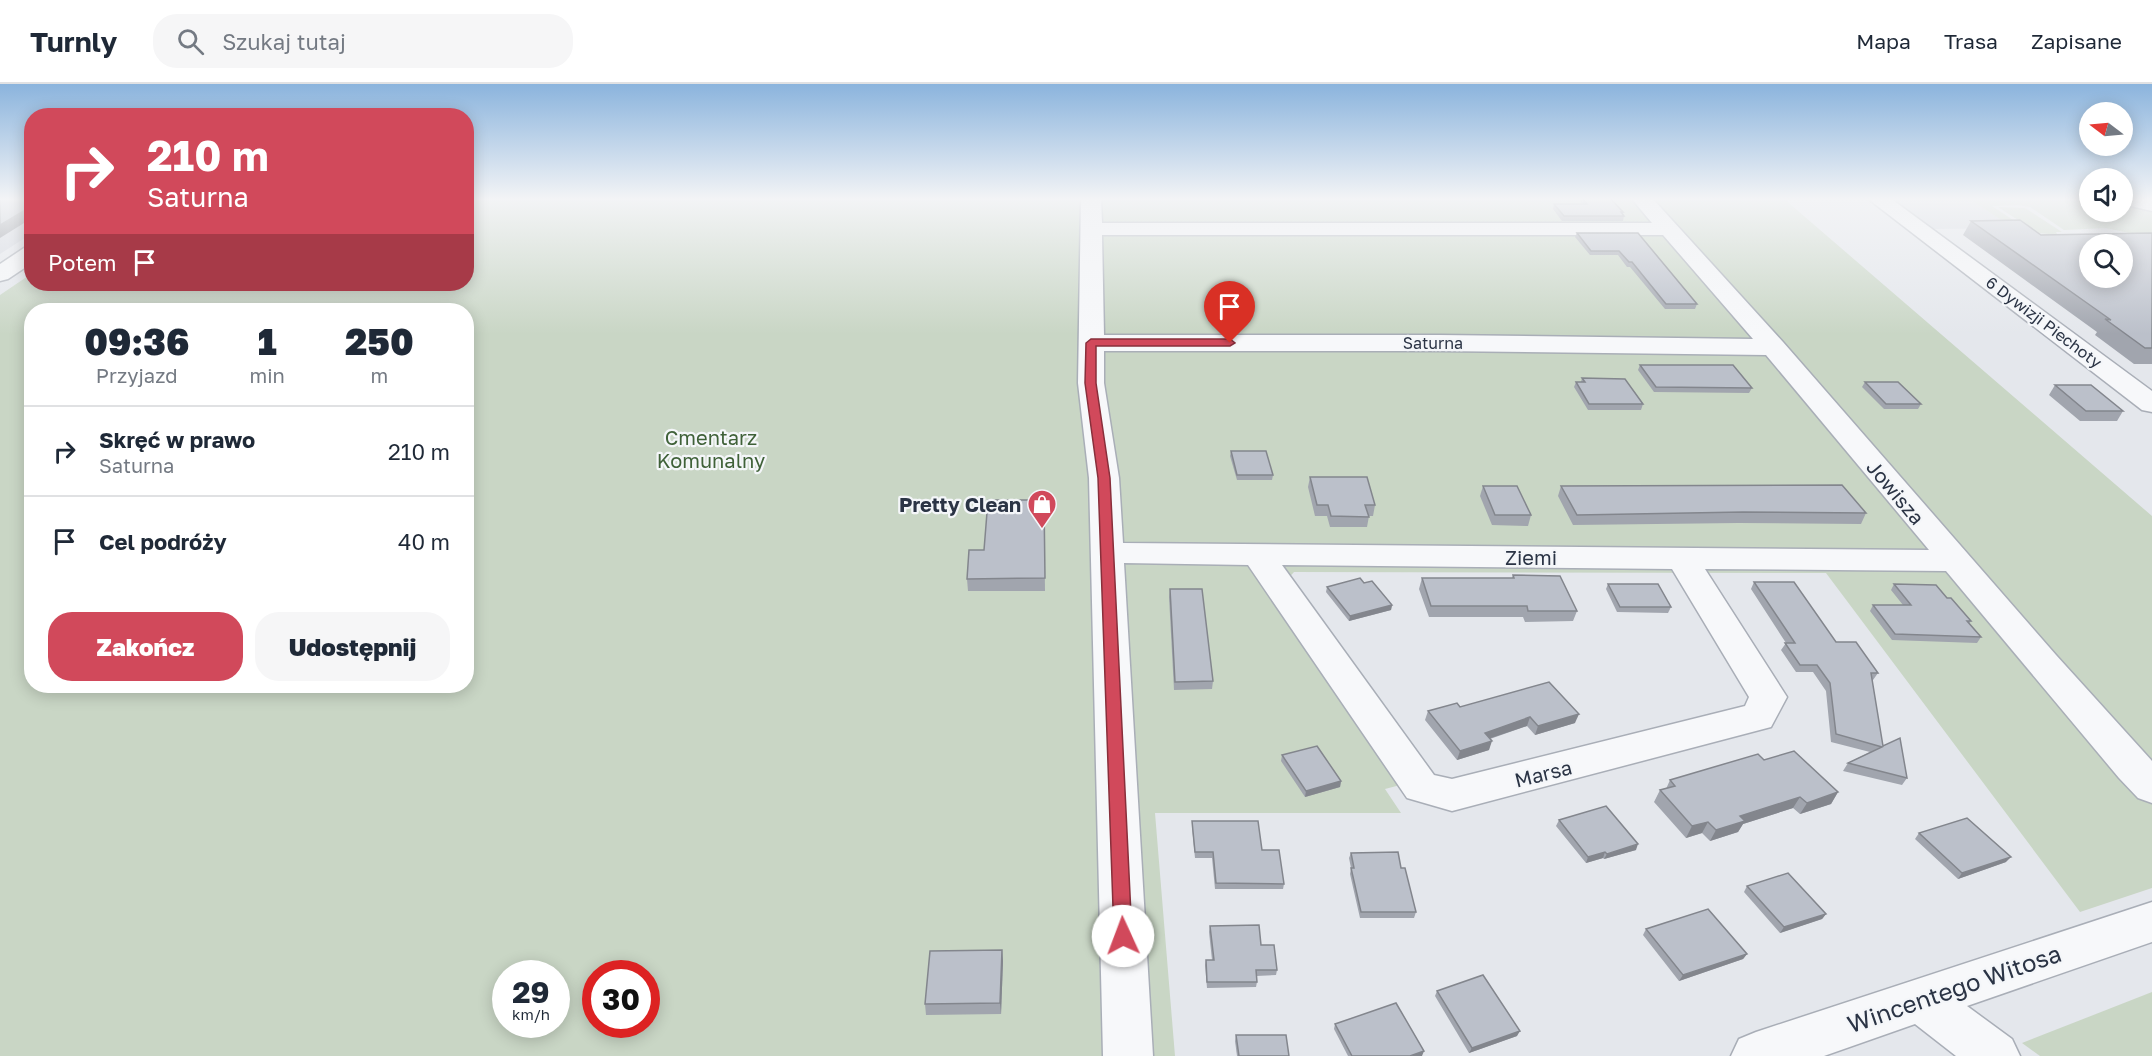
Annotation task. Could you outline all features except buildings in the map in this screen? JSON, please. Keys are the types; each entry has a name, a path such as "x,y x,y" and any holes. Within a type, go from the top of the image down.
{"street":[{"path":"1092,243 1091,383 1104,478 1128,1056"},
{"name":"Jowisza","path":"1683,243 1774,347 2119,752 2152,787"},
{"name":"6 Dywizji Piechoty","path":"1938,243 2152,404"},
{"path":"0,274 24,258"},
{"name":"Saturna","path":"1091,343 1439,343 1774,347"},
{"name":"Ziemi","path":"1108,553 1955,561"},
{"name":"Marsa","path":"1258,555 1421,787 1452,795 1758,717 1768,697 1682,558"},
{"name":"Wincentego Witosa","path":"1756,1056 2152,921"},
{"path":"1919,999 1995,1056"}],"shaded area":[{"path":"0,243 16,243 0,254"}],"green space":[{"name":"Cmentarz Komunalny","path":"474,243 1836,243 2152,516 2152,888 2080,912 1826,573 1294,572 1285,582 1431,777 1385,789 1401,813 1155,813 1175,1056 0,1056 0,295 24,279 24,291 474,291"},
{"path":"2037,243 2079,243 2079,271"},
{"path":"2104,288 2128,288 2113,294"},
{"path":"2152,992 2152,1056 2040,1056 2022,1043"}],"place":[{"name":"Pretty Clean","path":"1042,530"}],"route":[{"path":"1123,936 1104,478 1091,383 1091,343 1230,343"}]}
